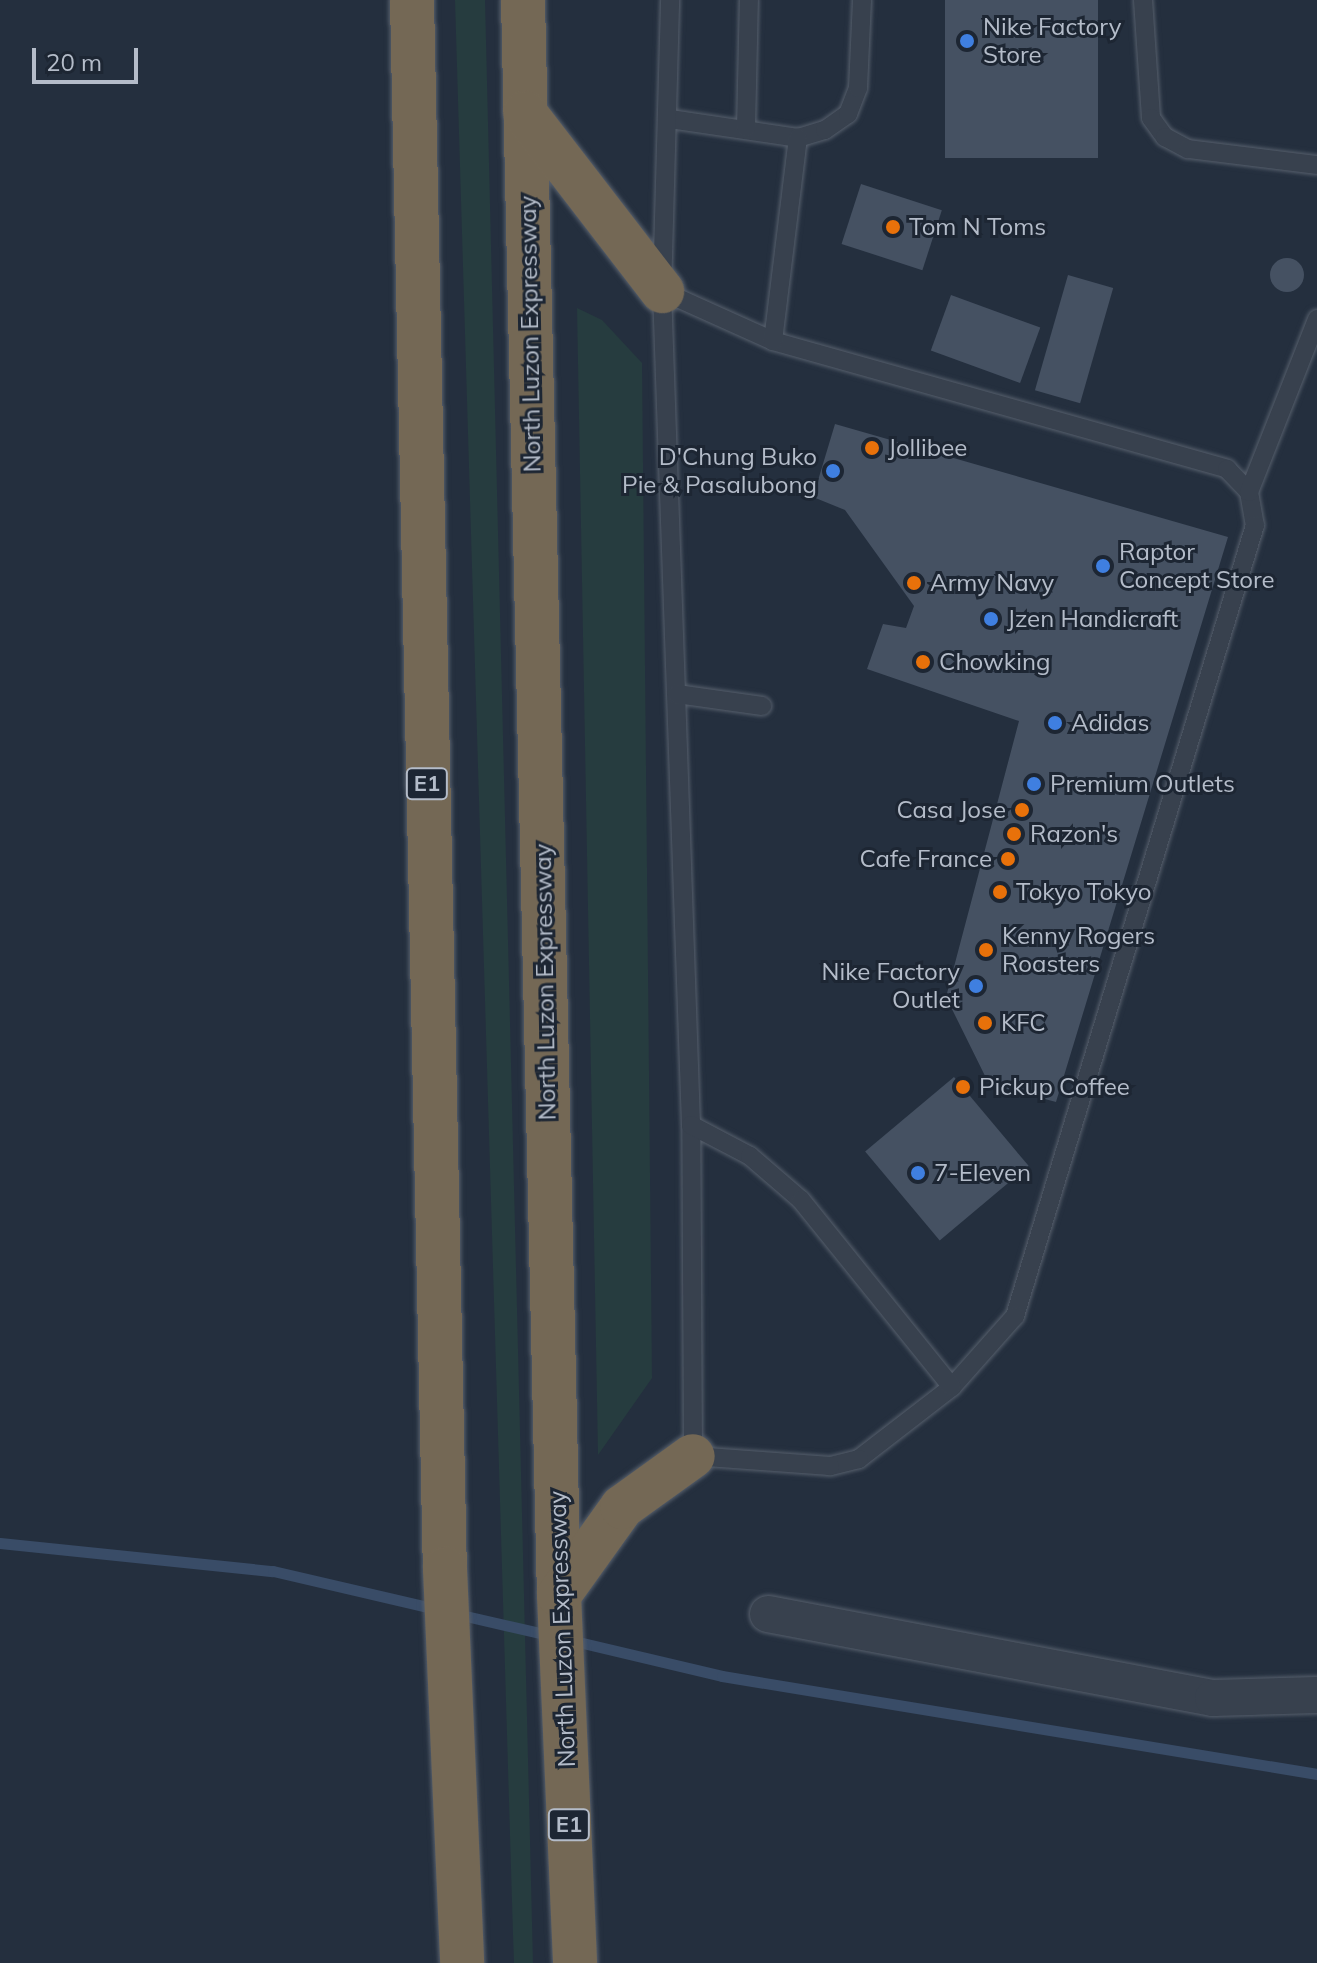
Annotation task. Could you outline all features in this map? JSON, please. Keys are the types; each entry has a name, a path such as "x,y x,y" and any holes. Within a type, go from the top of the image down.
{"highway":[{"name":"E1","path":"412,0 445,1569 462,1963"},
{"name":"North Luzon Expressway","path":"523,0 562,1686 575,1963"},
{"path":"525,113 662,291"},
{"path":"560,1603 622,1507 693,1456"}],"street":[{"path":"768,1614 1213,1698 1317,1695"}],"lane":[{"path":"670,0 670,119 662,291 691,1125 693,1456 795,1467 859,1459 952,1387 1015,1316 1255,525 1249,492 1317,319"},
{"path":"746,128 749,0"},
{"path":"670,119 798,138 848,114 858,88 862,0"},
{"path":"1143,0 1151,118 1165,137 1188,149 1317,165"},
{"path":"773,341 798,138"},
{"path":"662,291 773,341 1197,457 1227,469 1249,492"},
{"path":"677,694 762,706"},
{"path":"691,1125 750,1156 801,1200 952,1387"}],"green space":[{"path":"455,0 485,0 533,1963 514,1963"},
{"path":"577,308 602,320 642,363 652,1378 598,1455"}],"building":[{"path":"945,0 1098,0 1098,158 945,158"},
{"name":"Tom N Toms","path":"861,184 942,210 922,270 842,244"},
{"path":"1287,258 1299,263 1304,275 1299,287 1287,292 1275,287 1270,275 1275,263"},
{"path":"1068,275 1113,288 1080,403 1035,390"},
{"path":"951,295 1040,327 1020,383 931,350"},
{"path":"835,424 1228,537 1056,1102 989,1084 946,997 1019,721 867,669 883,624 906,628 914,606 845,510 813,497"},
{"path":"954,1077 1029,1166 940,1240 865,1152"}],"waterway":[{"path":"0,1543 273,1571 436,1609"},
{"path":"457,1614 553,1636"},
{"path":"570,1640 722,1676 1317,1774"}],"place":[{"name":"Nike Factory Store","path":"967,41"},
{"name":"Tom N Toms","path":"893,227"},
{"name":"Jollibee","path":"872,448"},
{"name":"D'Chung Buko Pie & Pasalubong","path":"833,471"},
{"name":"Raptor Concept Store","path":"1103,566"},
{"name":"Army Navy","path":"914,583"},
{"name":"Jzen Handicraft","path":"991,619"},
{"name":"Chowking","path":"923,662"},
{"name":"Adidas","path":"1055,723"},
{"name":"Premium Outlets","path":"1034,784"},
{"name":"Casa Jose","path":"1022,810"},
{"name":"Razon's","path":"1014,834"},
{"name":"Cafe France","path":"1008,859"},
{"name":"Tokyo Tokyo","path":"1000,892"},
{"name":"Kenny Rogers Roasters","path":"986,950"},
{"name":"Nike Factory Outlet","path":"976,986"},
{"name":"KFC","path":"985,1023"},
{"name":"Pickup Coffee","path":"963,1087"},
{"name":"7-Eleven","path":"918,1173"}]}
